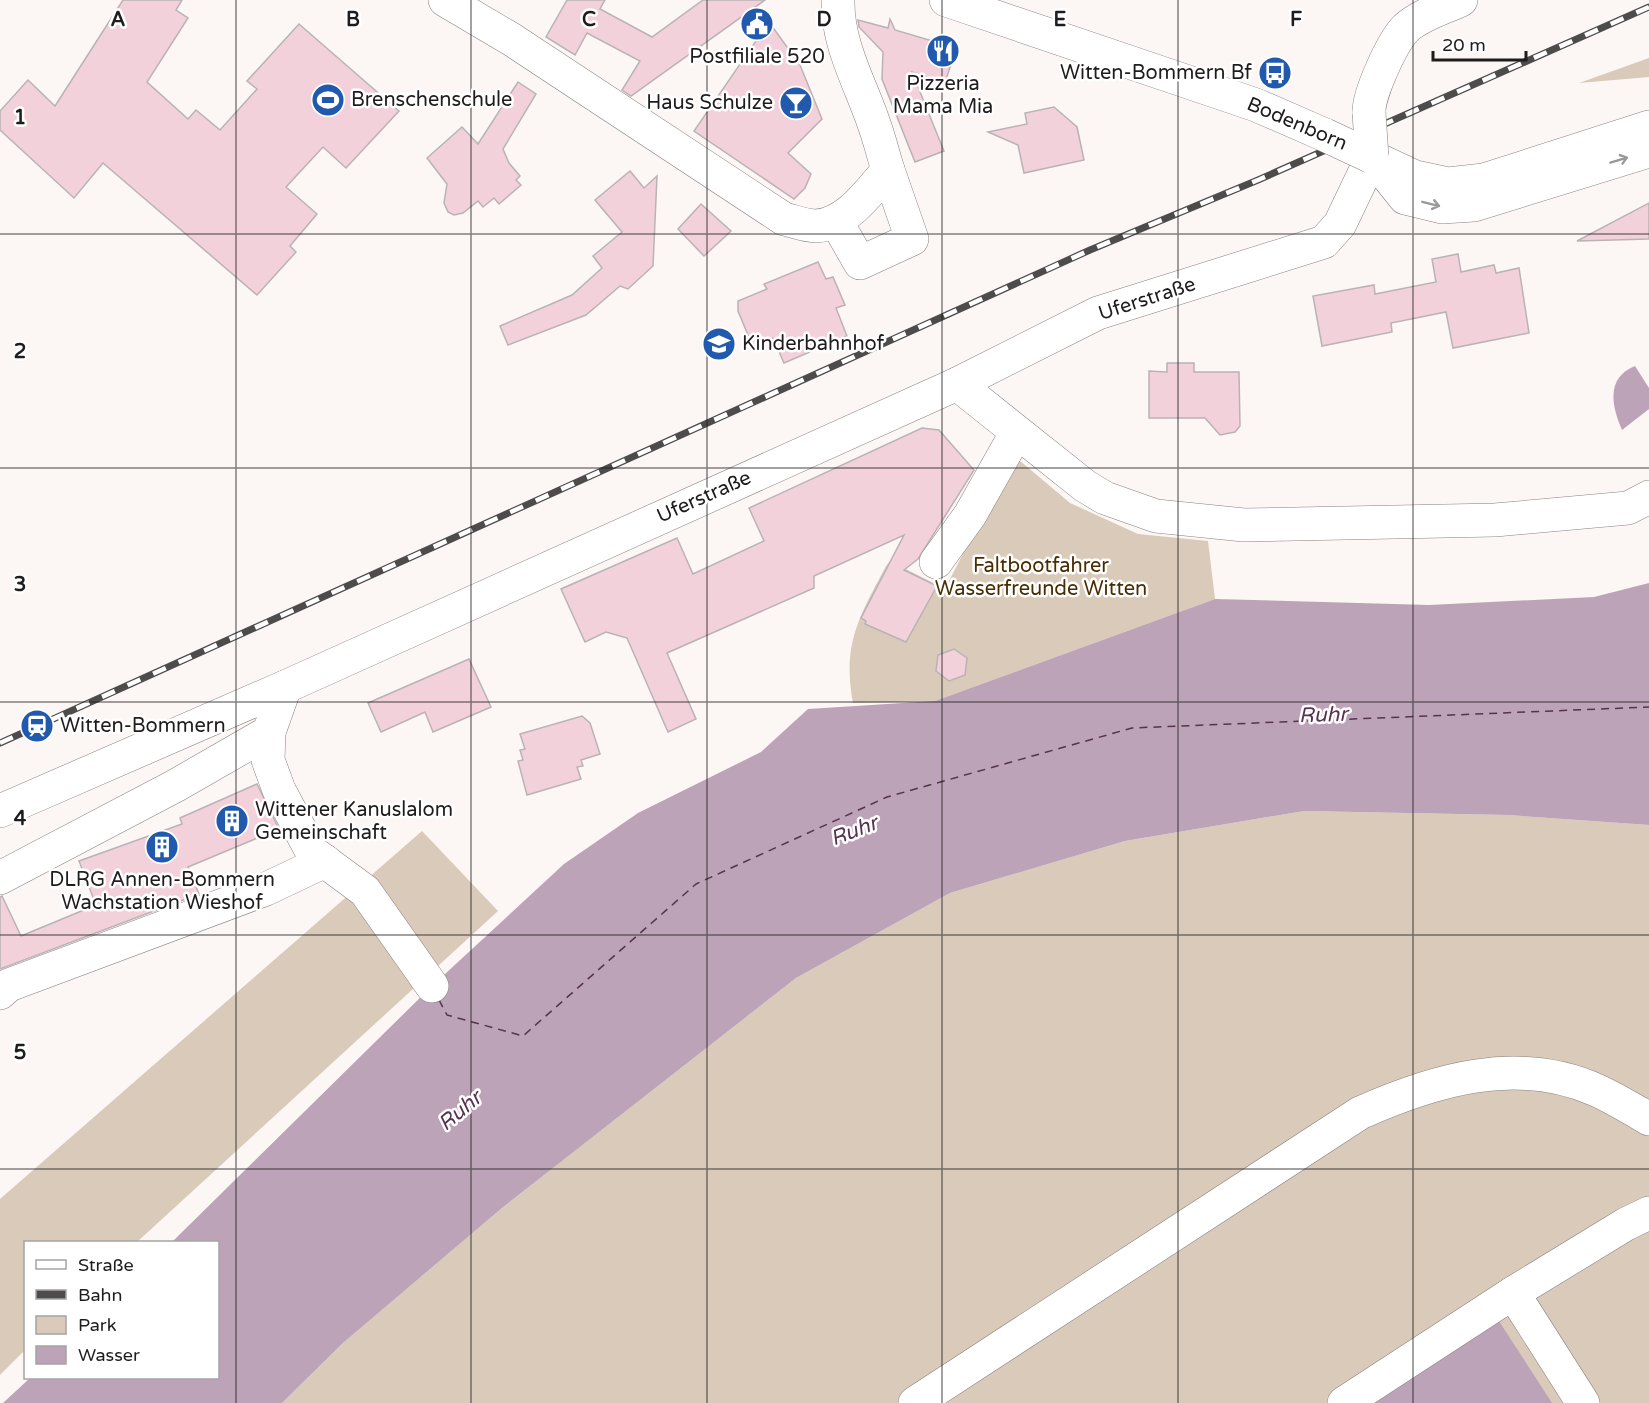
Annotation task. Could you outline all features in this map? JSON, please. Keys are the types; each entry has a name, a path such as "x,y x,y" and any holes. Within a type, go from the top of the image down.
{"street":[{"path":"445,0 511,39 784,219 826,223 860,202 888,170"},
{"path":"826,223 860,263 912,239 873,121 842,38 837,18 838,0"},
{"name":"Bodenborn","path":"946,0 1003,10 1256,105 1325,135 1374,167 1448,184 1484,180 1649,127"},
{"path":"1461,0 1407,28 1368,104 1374,167 1405,198 1442,207 1474,205 1649,151"},
{"name":"Uferstraße","path":"0,811 285,687 957,384 1098,313 1324,242 1340,224 1374,167"},
{"path":"957,384 1085,486 1105,498 1156,516 1244,525 1495,520 1628,508 1649,497"},
{"path":"936,562 970,515 1017,432"},
{"path":"285,687 269,732 268,760 279,790 312,852 365,891 432,986"},
{"path":"0,878 175,786 269,732"},
{"path":"0,993 9,985 266,889 325,861"},
{"path":"915,1403 1359,1113 1409,1091 1484,1073 1538,1073 1595,1089 1649,1119"},
{"path":"1344,1403 1513,1293 1626,1224 1649,1213"},
{"path":"1513,1293 1583,1403"}],"green space":[{"path":"1649,58 1649,77 1579,83"},
{"name":"Faltbootfahrer Wasserfreunde Witten","path":"1013,455 1070,503 1138,534 1208,541 1215,599 935,701 853,703 850,682 851,647 861,616 886,566 890,561 945,589"},
{"path":"1304,811 1508,815 1649,825 1649,1403 282,1403 343,1343 502,1208 796,978 950,893 1125,841"},
{"path":"422,831 498,911 138,1241 24,1241 24,1351 0,1375 0,1199"}],"water":[{"path":"1635,366 1649,388 1649,409 1622,430 1613,394 1619,378 1625,371"},
{"name":"Ruhr","path":"1649,583 1649,825 1508,815 1304,811 1125,841 950,893 796,978 502,1208 343,1343 282,1403 3,1403 29,1379 219,1379 219,1241 173,1241 432,986 564,864 638,813 761,752 808,709 935,701 1215,599 1429,605 1594,597"},
{"path":"1495,1315 1552,1403 1359,1403"}],"building":[{"path":"123,0 182,0 176,10 188,18 147,82 188,119 196,110 220,130 257,89 247,81 299,24 399,111 346,168 323,147 286,187 317,214 290,246 296,252 257,295 103,163 74,198 0,130 0,111 28,80 55,106"},
{"path":"567,0 605,0 600,9 652,37 703,0 765,0 631,96 622,90 640,61 587,33 575,55 546,37"},
{"path":"890,19 895,30 956,48 945,83 912,72 944,151 915,162 882,79 883,52 859,27 858,20 888,28"},
{"path":"769,22 800,65 822,119 788,153 811,174 805,188 794,199 694,131"},
{"path":"518,82 536,94 503,149 509,163 520,176 516,180 521,185 499,204 494,198 483,207 478,201 463,213 454,215 448,212 444,203 447,184 427,158 462,127 478,144"},
{"path":"1054,107 1077,127 1084,160 1024,173 1018,145 988,132 1027,124 1025,113"},
{"path":"630,171 644,188 657,176 653,266 628,289 620,286 586,315 508,345 500,326 572,295 602,268 593,256 622,232 595,200"},
{"path":"1649,203 1649,239 1577,241"},
{"path":"701,204 731,231 704,256 678,229"},
{"path":"1458,254 1461,272 1494,265 1496,273 1519,268 1529,333 1453,348 1446,312 1391,323 1392,332 1322,346 1313,296 1374,285 1375,294 1436,282 1432,259"},
{"path":"818,262 826,279 833,277 845,305 836,308 847,336 784,363 773,338 753,347 738,311 738,301 767,289 764,284"},
{"path":"1167,363 1194,363 1194,372 1239,372 1240,426 1235,432 1220,435 1205,418 1149,418 1149,371 1167,372"},
{"path":"922,428 939,430 974,470 918,559 904,570 937,586 906,642 865,624 866,621 861,618 904,535 814,576 814,588 667,653 696,719 668,732 627,638 606,632 585,642 561,589 677,538 693,574 764,541 749,508"},
{"path":"954,649 967,658 965,675 949,681 936,671 938,655"},
{"path":"469,659 491,707 433,732 425,712 381,732 368,703"},
{"path":"582,716 590,723 600,754 581,760 583,766 577,767 581,779 527,795 518,761 523,760 520,750 525,749 520,734"},
{"path":"257,784 279,829 188,867 199,894 0,969 0,897 2,896 21,936 96,905 79,861 182,824 180,818"}],"ferry route":[{"path":"439,1000 447,1015 523,1036 696,884 887,797 1132,728 1649,707"}],"railway":[{"path":"0,743 1090,250 1258,180 1649,7"}],"place":[{"name":"Postfiliale 520","path":"757,24"},
{"name":"Pizzeria Mama Mia","path":"943,51"},
{"name":"Witten-Bommern Bf","path":"1275,73"},
{"name":"Brenschenschule","path":"328,100"},
{"name":"Haus Schulze","path":"796,103"},
{"name":"Kinderbahnhof","path":"719,344"},
{"name":"Witten-Bommern","path":"37,726"},
{"name":"Wittener Kanuslalom Gemeinschaft","path":"232,821"},
{"name":"DLRG Annen-Bommern Wachstation Wieshof","path":"162,847"}]}
